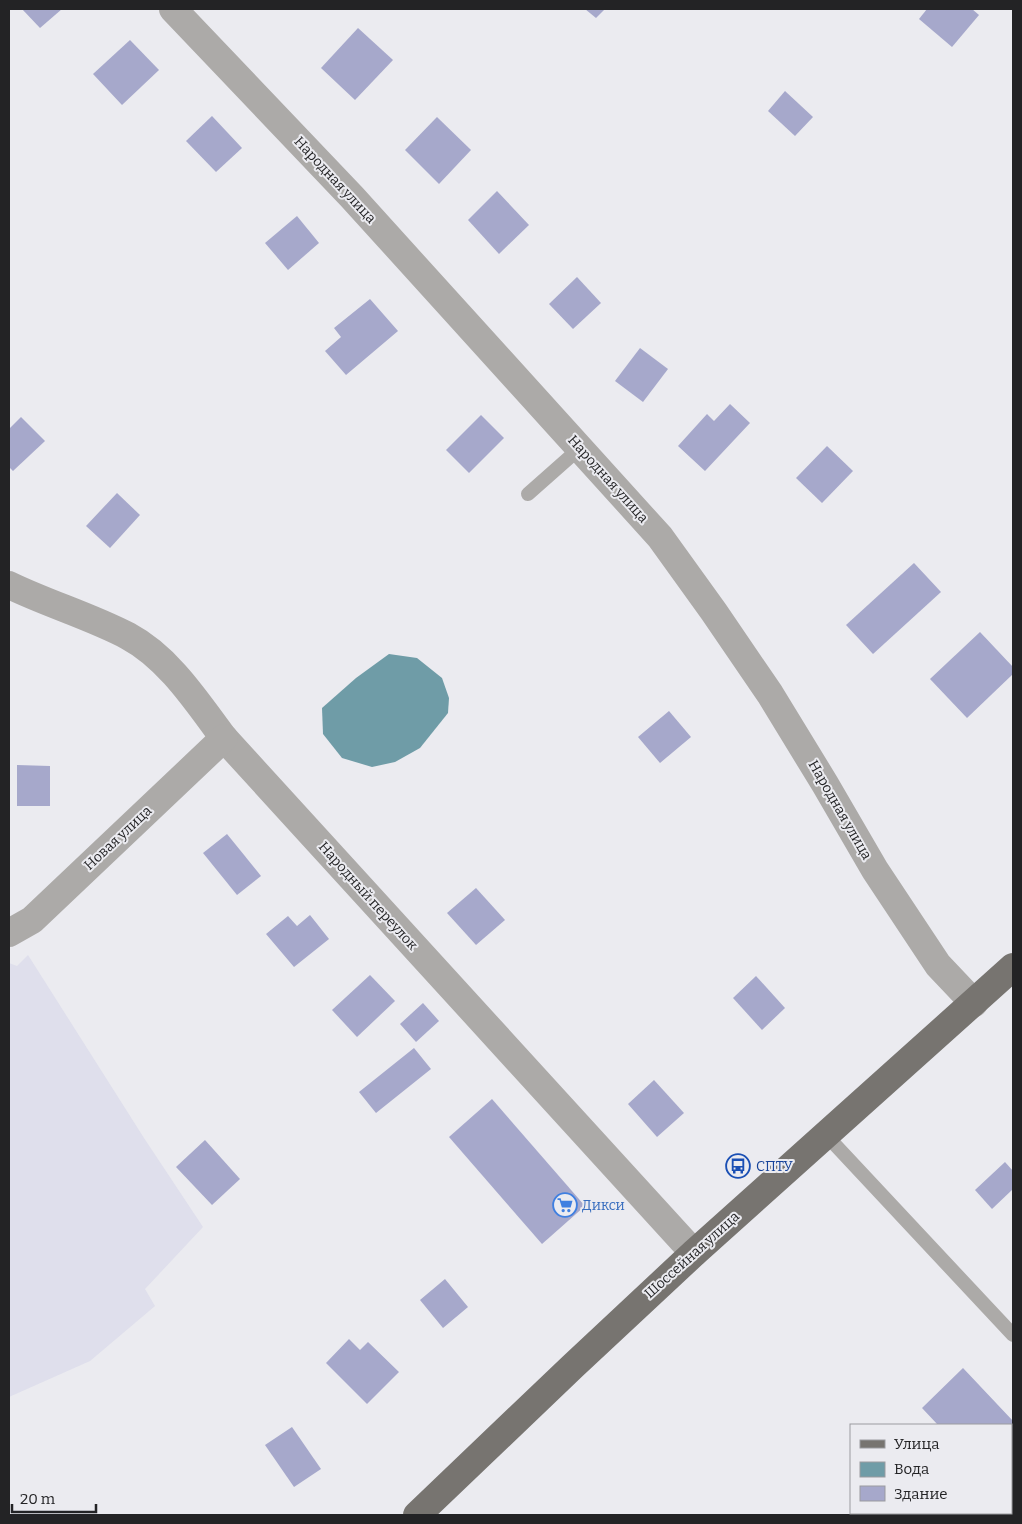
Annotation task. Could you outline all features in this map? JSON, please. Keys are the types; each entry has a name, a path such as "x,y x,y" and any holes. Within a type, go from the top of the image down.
{"main road":[{"name":"Шоссейная улица","path":"417,1515 694,1253 1013,967"}],"street":[{"name":"Народная улица","path":"172,9 352,197 660,537 770,694 875,870 932,957 974,1003"},
{"name":"Народный переулок","path":"9,585 129,637 161,661 189,691 224,738 694,1253"},
{"name":"Новая улица","path":"9,933 32,920 224,738"}],"lane":[{"path":"528,494 580,448"},
{"path":"826,1135 1013,1335"}],"shaded area":[{"path":"28,955 203,1227 145,1289 155,1306 90,1361 9,1397 9,963 17,966"}],"water":[{"path":"389,654 417,658 442,678 449,698 448,713 420,748 395,762 372,767 342,758 323,734 322,708 356,678"}],"building":[{"path":"22,9 62,9 40,28"},
{"path":"585,9 605,9 596,18"},
{"path":"927,9 972,9 979,15 952,47 919,19"},
{"path":"358,28 393,60 355,100 321,68"},
{"path":"130,40 159,70 122,105 93,74"},
{"path":"785,91 813,117 795,136 768,111"},
{"path":"212,116 242,148 216,172 186,141"},
{"path":"437,117 471,150 439,184 405,150"},
{"path":"497,191 529,225 499,254 468,220"},
{"path":"297,216 319,243 288,270 265,243"},
{"path":"577,277 601,303 573,329 549,304"},
{"path":"370,299 398,331 346,375 325,351 341,337 334,328"},
{"path":"640,348 668,369 643,402 615,381"},
{"path":"730,404 750,423 705,471 678,446 707,414 714,421"},
{"path":"481,415 504,438 469,473 446,450"},
{"path":"21,417 45,441 13,471 9,467 9,429"},
{"path":"827,446 853,471 822,503 796,478"},
{"path":"117,493 140,515 110,548 86,526"},
{"path":"914,563 941,592 873,654 846,625"},
{"path":"980,632 1013,667 1013,674 967,718 930,679"},
{"path":"669,711 691,737 660,763 638,737"},
{"path":"17,765 50,766 50,806 17,806"},
{"path":"227,834 261,876 237,895 203,853"},
{"path":"476,888 505,920 476,945 447,913"},
{"path":"310,915 329,939 294,967 266,934 288,916 297,926"},
{"path":"370,975 395,1001 357,1037 332,1010"},
{"path":"756,976 785,1008 762,1030 733,998"},
{"path":"423,1003 439,1021 416,1042 400,1024"},
{"path":"414,1048 431,1069 376,1113 359,1092"},
{"path":"654,1080 684,1113 657,1137 628,1104"},
{"path":"492,1099 585,1206 542,1244 449,1137"},
{"path":"205,1140 240,1179 212,1205 176,1167"},
{"path":"1005,1162 1013,1171 1013,1189 992,1209 975,1190"},
{"path":"445,1279 468,1307 443,1328 420,1300"},
{"path":"349,1339 360,1350 368,1342 399,1372 367,1404 326,1363"},
{"path":"963,1368 1013,1421 1013,1504 1012,1424 937,1424 922,1408"},
{"path":"292,1427 321,1469 294,1487 265,1445"}],"place":[{"name":"СПТУ","path":"738,1166"},
{"name":"Дикси","path":"565,1205"}]}
